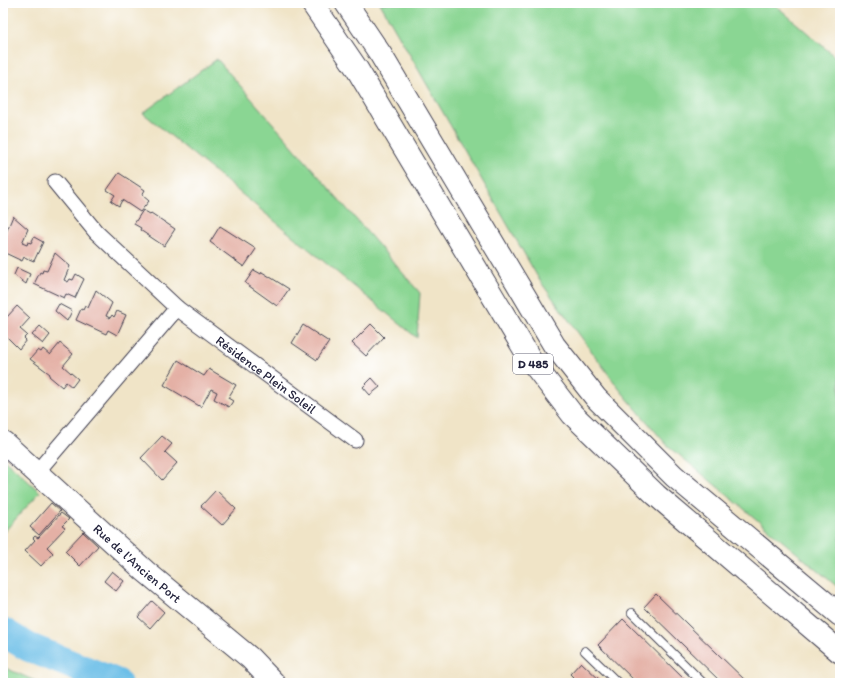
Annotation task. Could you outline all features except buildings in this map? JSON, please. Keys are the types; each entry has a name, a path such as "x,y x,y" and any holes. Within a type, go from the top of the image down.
{"main road":[{"name":"D 485","path":"312,3 357,69 532,362 572,414 656,495 840,652"},
{"name":"D 485","path":"346,3 381,55 554,345 587,386 674,476 840,615"},
{"name":"Rue de l'Ancien Port","path":"3,442 145,571 250,658 274,683"}],"street":[{"name":"Résidence Plein Soleil","path":"55,182 96,232 177,308 355,440"},
{"path":"36,473 177,308"}],"lane":[{"path":"632,612 703,683"},
{"path":"585,651 618,683"}],"green space":[{"path":"380,3 773,3 840,61 840,589 666,444 620,390 540,281"},
{"path":"217,59 420,293 417,338 143,113"},
{"path":"3,458 40,492 3,533"},
{"path":"3,667 40,683 5,683 3,682"}],"waterway":[{"path":"3,632 28,647 117,683"}]}
